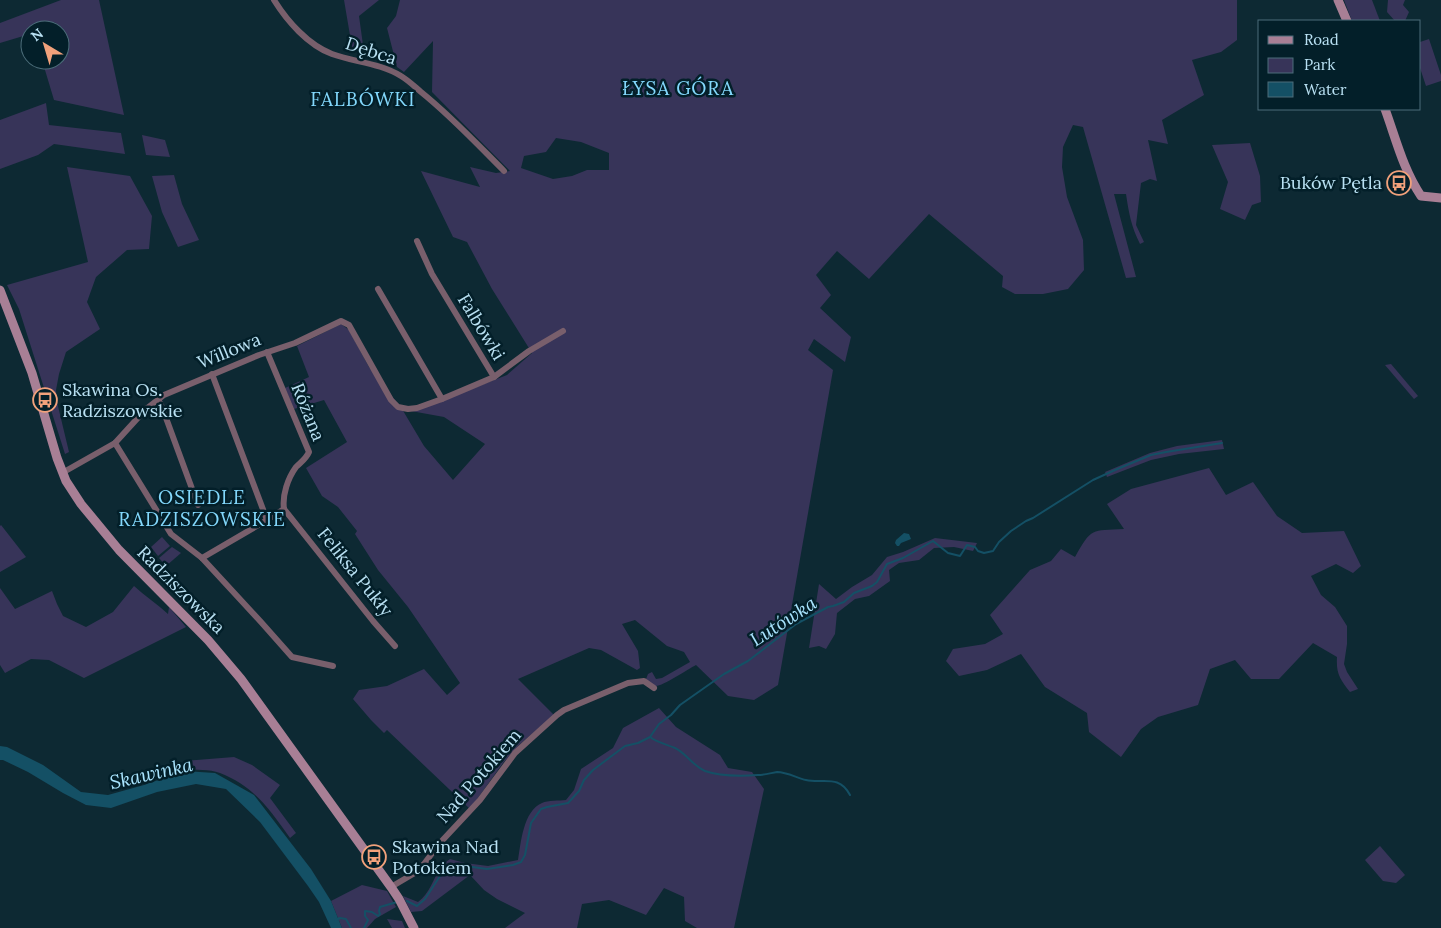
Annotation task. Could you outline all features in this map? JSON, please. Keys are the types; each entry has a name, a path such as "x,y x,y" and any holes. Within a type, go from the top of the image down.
{"street":[{"name":"Dębca","path":"274,0 282,13 322,50 379,67 401,76 442,109 504,171"},
{"path":"1338,0 1348,20"},
{"path":"1385,110 1411,181 1421,196 1441,198"},
{"name":"Falbówki","path":"341,321 349,325 391,400 398,407 417,408 494,377 432,274 417,241"},
{"path":"378,289 442,399"},
{"name":"Radziszowska","path":"0,290 3,306 32,373 62,472 81,504 119,550 208,640 242,679 391,887 414,928"},
{"name":"Willowa","path":"62,472 115,443 146,409 164,395 266,352 295,343 341,321"},
{"path":"494,377 563,331"},
{"name":"Różana","path":"266,352 309,452 305,460 294,470 286,488 283,502 284,509"},
{"path":"212,374 267,520"},
{"path":"158,399 198,505"},
{"path":"115,443 171,534 202,558 292,657 333,666"},
{"path":"202,558 284,509"},
{"name":"Feliksa Pukły","path":"284,509 372,621 395,646"},
{"name":"Nad Potokiem","path":"391,887 413,874 424,864 439,844 480,800 515,753 557,715 564,710 628,683 644,681 654,688"}],"green space":[{"path":"61,0 99,0 124,115 54,100 45,70 70,70 70,20 20,20 20,37 0,43 0,23"},
{"path":"344,0 379,0 359,16 363,45 353,53"},
{"path":"400,0 1237,0 1237,40 1221,52 1192,60 1204,95 1162,120 1168,144 1148,140 1157,181 1150,179 1141,183 1136,225 1144,242 1140,244 1134,231 1126,194 1114,194 1136,277 1126,278 1083,127 1073,125 1063,147 1062,167 1067,197 1083,240 1084,270 1068,289 1043,294 1015,294 1002,287 1003,276 929,214 869,279 837,251 816,275 831,295 820,308 851,337 845,362 814,339 808,350 833,370 778,685 754,700 728,696 696,665 664,683 654,686 646,679 648,674 652,672 656,679 662,678 690,662 684,652 667,646 635,620 622,624 638,651 640,668 637,670 601,650 589,648 518,679 554,715 519,745 503,763 470,809 387,730 384,733 353,699 359,690 387,686 424,669 447,695 460,683 408,607 378,570 355,534 357,531 338,507 322,496 306,468 347,442 324,400 294,409 285,388 309,377 297,346 341,324 349,330 369,367 402,409 424,446 453,480 485,444 444,417 411,411 507,375 532,353 492,289 467,242 453,237 421,171 480,187 470,167 496,173 510,171 432,92 433,41 404,72 397,67 387,28 396,16","holes":["556,138 581,142 609,153 609,170 587,170 572,176 553,179 521,168 524,156 546,152"]},
{"path":"1344,0 1372,0 1380,20 1352,20"},
{"path":"1388,0 1405,0 1403,5 1409,12 1405,20 1394,20 1387,12"},
{"path":"1429,39 1441,75 1441,81 1426,86 1421,71 1421,42"},
{"path":"46,103 49,125 121,133 125,154 54,144 38,155 0,169 0,120"},
{"path":"142,135 165,140 170,157 146,155"},
{"path":"1250,143 1260,176 1261,202 1252,205 1245,220 1220,209 1228,182 1212,145"},
{"path":"67,167 130,176 152,216 149,249 127,250 96,277 87,302 100,329 66,352 56,390 69,452 65,454 19,309 7,285 88,262"},
{"path":"174,175 182,204 199,240 178,247 162,212 152,176"},
{"path":"1391,364 1418,396 1414,399 1385,365"},
{"path":"1222,440 1224,449 1179,454 1151,460 1107,477 1105,472 1150,453 1177,446"},
{"path":"1209,468 1226,495 1253,482 1277,516 1302,533 1344,531 1361,566 1353,573 1336,564 1311,576 1321,595 1335,607 1347,626 1344,664 1358,689 1350,692 1339,676 1337,657 1313,643 1279,679 1251,679 1235,660 1210,669 1198,705 1158,717 1141,729 1121,757 1089,732 1087,713 1045,687 1021,654 987,670 959,676 946,661 953,649 985,644 1003,634 990,615 1030,570 1051,561 1061,549 1075,557 1085,540 1094,532 1124,529 1107,504 1131,489"},
{"path":"0,526 26,557 0,572"},
{"path":"162,537 170,546 158,556 151,547"},
{"path":"935,538 977,543 973,551 954,547 934,548 919,560 899,563 889,570 890,581 869,596 855,599 837,613 835,634 826,649 819,646 809,648 819,584 836,599 872,575 887,557"},
{"path":"172,547 181,553 166,566 159,558"},
{"path":"134,586 168,614 169,607 186,627 84,678 49,660 31,659 5,673 0,665 0,588 15,609 52,591 63,616 86,627 113,612"},
{"path":"659,708 676,727 720,755 728,768 752,772 764,789 734,928 697,928 685,921 684,897 664,888 646,915 609,900 582,904 577,928 505,928 525,913 497,899 484,890 470,875 422,911 411,912 403,896 418,902 428,890 441,867 450,859 488,866 518,860 524,828 536,807 544,802 566,800 574,790 581,769 613,748 623,728"},
{"path":"234,757 252,765 280,785 270,798 296,833 290,838 260,800 232,778 207,770 185,769 184,761"},
{"path":"1380,846 1405,875 1396,883 1383,881 1365,860"},
{"path":"362,885 387,891 396,907 375,919 367,928 342,928 331,901"},
{"path":"387,919 402,921 405,928 392,928"}],"water":[{"path":"904,533 909,534 911,539 897,546 896,540"},
{"path":"0,746 7,747 43,765 81,792 108,795 184,771 215,773 254,795 311,869 331,901 342,928 331,928 319,902 260,822 226,789 196,784 157,792 111,808 86,805 28,772 0,760"}],"waterway":[{"name":"Lutówka","path":"407,901 417,906 425,899 444,870 450,866 487,869 521,862 525,855 531,823 541,809 568,803 579,791 584,780 593,770 625,746 638,743 650,737 659,724 680,705 724,674 748,661 796,624 828,607 844,602 854,593 872,586 877,582 887,564 903,558 933,541 948,553 960,556 967,545 975,547 978,551 984,553 993,551 999,542 1011,531 1093,480 1151,455 1222,443"},
{"path":"650,737 679,750 701,769 711,773 745,776 781,772 806,780 836,782 846,788 850,795"},
{"name":"Lutówka","path":"364,928 368,920 365,916 365,911 372,912 378,916 380,914 380,907 397,902"},
{"name":"Lutówka","path":"336,920 340,918 346,919 351,928"}],"place":[{"name":"Buków Pętla","path":"1399,183"},
{"name":"Skawina Os. Radziszowskie","path":"45,400"},
{"name":"Skawina Nad Potokiem","path":"374,857"}],"district":[{"name":"ŁYSA GÓRA","path":"678,88"},
{"name":"FALBÓWKI","path":"363,99"},
{"name":"OSIEDLE RADZISZOWSKIE","path":"202,508"}],"water label":[{"name":"Skawinka","path":"151,773"}]}
